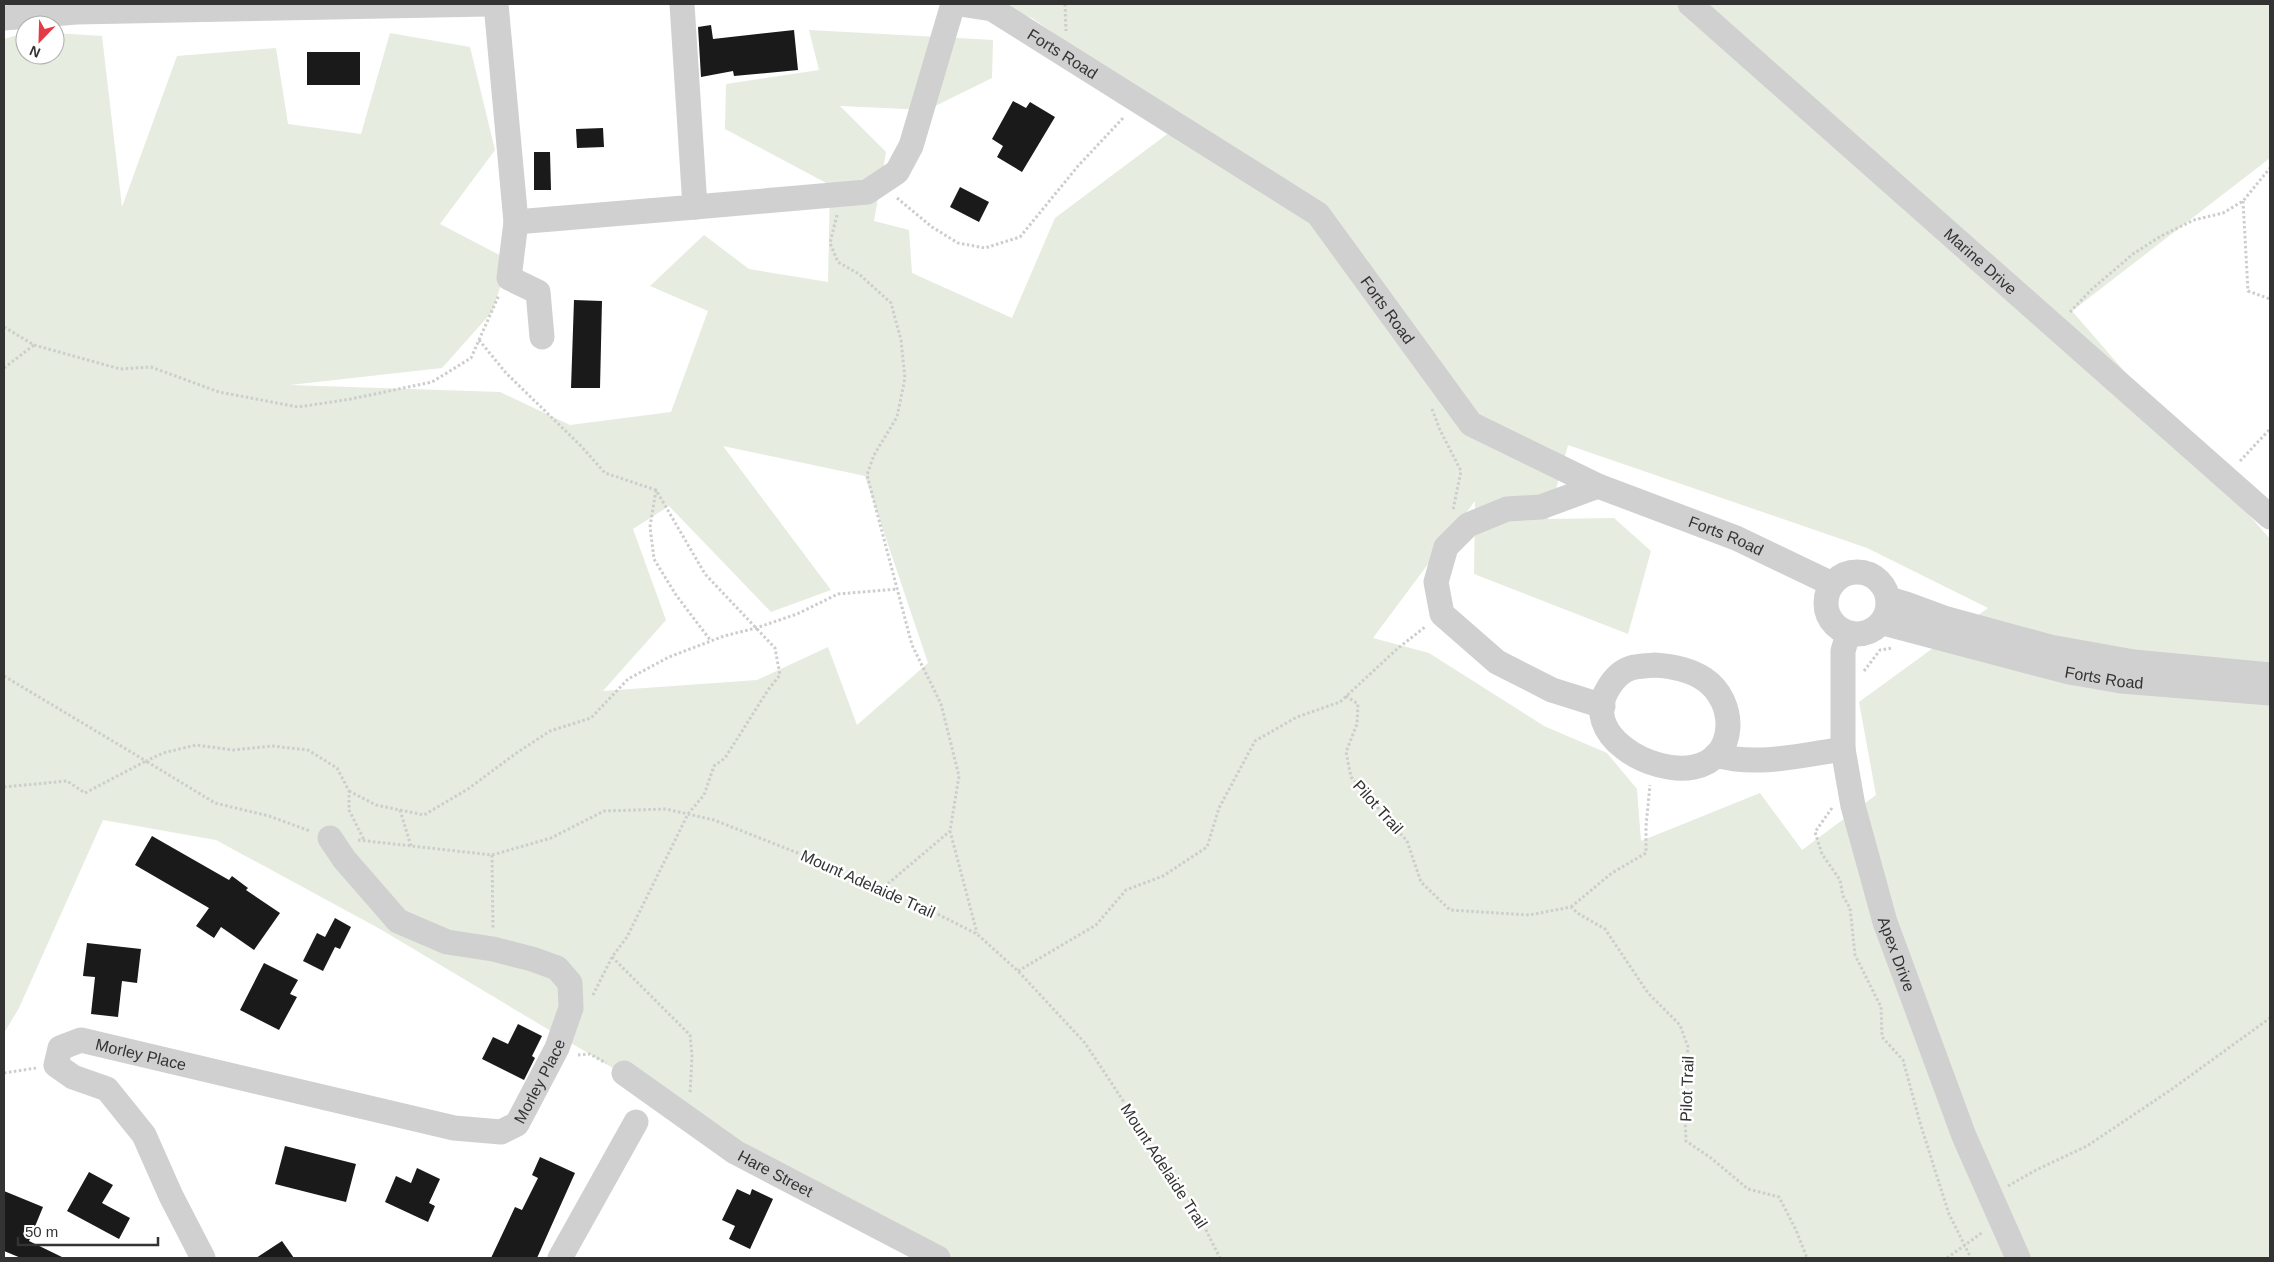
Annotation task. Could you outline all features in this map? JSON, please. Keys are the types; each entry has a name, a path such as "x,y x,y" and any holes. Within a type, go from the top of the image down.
{"street":[{"path":"4,18 76,12 489,4"},
{"path":"496,4 516,222 509,278 538,292 542,337"},
{"path":"682,4 695,207"},
{"path":"516,222 867,192 898,172 911,146 953,4"},
{"name":"Forts Road","path":"960,4 992,9 1318,214 1471,424 1598,486 1736,538 1832,584"},
{"name":"Marine Drive","path":"1690,4 2270,517"},
{"path":"1598,486 1541,507 1507,509 1468,525 1446,547 1436,582 1442,614 1497,662 1552,690 1603,706"},
{"path":"1853,572 1866,573 1877,578 1885,588 1886,611 1873,632 1861,635 1848,634 1835,626 1827,613 1826,598 1832,584 1841,576 1853,572"},
{"name":"Forts Road","path":"1886,611 1963,624 2050,648 2134,662 2270,675"},
{"name":"Forts Road","path":"1886,611 2069,672 2120,681 2270,693"},
{"name":"Apex Drive","path":"1848,634 1843,651 1843,749 1849,789 1885,922 1964,1136 2018,1258"},
{"path":"1654,665 1672,666 1704,679 1722,696 1727,707 1729,730 1725,743 1716,755 1706,762 1694,767 1679,768 1652,764 1630,753 1610,734 1605,723 1603,706 1606,692 1622,672 1631,668 1654,665"},
{"path":"1716,755 1725,758 1754,760 1843,749"},
{"name":"Morley Place","path":"58,1057 80,1040 454,1128 501,1132 517,1124 552,1059 571,1008 570,984 557,968 532,959 493,949 446,942 398,922 344,858 330,838"},
{"path":"58,1057 73,1077 108,1089 144,1136 171,1196 203,1258"},
{"name":"Hare Street","path":"624,1073 735,1152 938,1258"},
{"path":"560,1258 636,1122"}],"path":[{"path":"867,192 896,198 932,227 958,243 986,248 1020,237 1078,166 1139,101"},
{"path":"2055,327 2092,289 2133,254 2161,236 2194,220 2224,212 2244,201 2270,168"},
{"path":"842,194 830,243 838,262 859,274 890,303 901,340 905,378 897,417 874,455 867,476 912,645 940,704 959,776 950,831 977,934"},
{"path":"2244,201 2248,291 2270,300"},
{"path":"4,327 34,345 120,369 151,367 219,392 298,407 350,399 432,382 471,358 505,282 509,278"},
{"path":"479,340 506,372 581,446 605,473 656,490 705,574 775,648 780,675 768,690 724,758 714,766 704,795 688,814 627,937 612,957 590,1002 571,1008"},
{"path":"4,368 34,345"},
{"path":"1431,406 1440,430 1461,471 1446,547"},
{"path":"2225,477 2270,429"},
{"path":"656,490 650,526 654,559 676,595 711,641"},
{"path":"349,791 376,805 424,815 468,789 514,754 550,731 591,718 628,680 669,657 711,641 797,614 838,594 898,589"},
{"path":"1018,971 1096,925 1126,890 1163,876 1207,847 1220,808 1255,741 1297,717 1340,702 1397,649 1442,614"},
{"name":"Mount Adelaide Trail","path":"4,676 215,803 268,816 330,838 364,840 492,855 551,838 604,811 666,809 714,820 884,887 977,934 1018,971 1085,1043 1198,1214 1220,1258"},
{"name":"Pilot Trail","path":"1346,696 1358,704 1357,724 1346,752 1350,777 1407,840 1421,882 1450,910 1529,915 1571,906 1600,882 1646,852 1646,826 1652,764"},
{"path":"4,787 67,781 85,793 163,753 196,745 233,750 272,746 308,750 337,768 349,791 349,810 364,840"},
{"path":"1849,789 1815,832 1822,854 1840,880 1843,896 1850,908 1855,955 1881,1007 1882,1037 1902,1060 1920,1126 1949,1214 1958,1236 1971,1258"},
{"path":"400,810 411,846"},
{"path":"884,887 950,831"},
{"path":"492,855 493,949"},
{"name":"Pilot Trail","path":"1571,906 1579,914 1605,930 1648,993 1680,1025 1688,1047 1684,1088 1686,1141 1711,1158 1748,1189 1779,1197 1796,1230 1807,1258"},
{"path":"612,957 690,1035 692,1056 689,1086 695,1124"},
{"path":"1991,1197 2036,1170 2086,1146 2172,1089 2270,1018"},
{"path":"552,1059 590,1054 624,1073"},
{"path":"4,1073 58,1057"},
{"path":"1947,1258 2000,1220"}],"shaded area":[{"path":"992,4 2270,4 2270,158 2072,311 2270,539 2270,1258 931,1258 380,929 216,840 103,820 19,1008 4,1033 4,39 15,36 15,65 65,65 65,34 102,36 122,207 177,56 276,48 288,124 361,134 390,33 470,47 495,150 440,224 509,260 492,312 442,368 290,385 500,392 570,425 671,412 708,311 650,286 704,235 749,269 828,282 830,185 725,129 726,84 819,70 809,30 993,40 992,78 927,110 840,106 886,152 874,221 909,230 912,273 1012,318 1055,218 1182,123 1032,18","holes":["1568,445 1867,548 1988,608 1859,702 1876,795 1802,850 1760,793 1641,841 1637,789 1607,753 1544,726 1429,653 1373,638 1475,501 1474,574 1628,634 1651,551 1614,518 1548,519","723,446 865,476 928,663 857,725 828,647 757,680 603,691 666,620 633,529 669,506 771,612 831,590"]}],"building":[{"path":"711,25 713,39 794,30 798,70 734,76 733,71 701,77 698,27"},
{"path":"307,52 360,52 360,85 307,85"},
{"path":"1013,101 1026,108 1030,102 1055,117 1022,172 997,157 1003,146 992,139"},
{"path":"603,128 604,147 577,148 576,129"},
{"path":"534,152 550,152 551,190 534,190"},
{"path":"960,187 989,202 979,222 950,207"},
{"path":"574,300 602,301 600,388 571,388"},
{"path":"152,836 229,880 232,876 248,888 246,890 280,913 254,950 221,927 214,938 196,926 209,908 135,865"},
{"path":"335,918 351,927 340,949 335,947 323,971 303,961 317,933 325,937"},
{"path":"87,943 141,949 137,983 122,981 118,1017 91,1014 95,977 83,976"},
{"path":"264,963 298,980 290,994 297,997 279,1030 240,1010"},
{"path":"518,1024 542,1036 532,1056 535,1058 524,1080 482,1059 493,1037 508,1044"},
{"path":"285,1146 356,1164 346,1202 275,1184"},
{"path":"540,1157 575,1173 537,1258 491,1258 515,1207 522,1210 538,1178 532,1175"},
{"path":"417,1168 440,1179 429,1203 435,1206 428,1222 385,1202 396,1176 411,1183"},
{"path":"89,1172 113,1185 102,1203 130,1218 119,1239 67,1211"},
{"path":"737,1189 750,1195 752,1189 773,1199 750,1249 729,1239 735,1226 722,1220"},
{"path":"4,1191 43,1207 29,1241 64,1258 21,1258 4,1251"},
{"path":"282,1241 294,1258 256,1258"}]}
